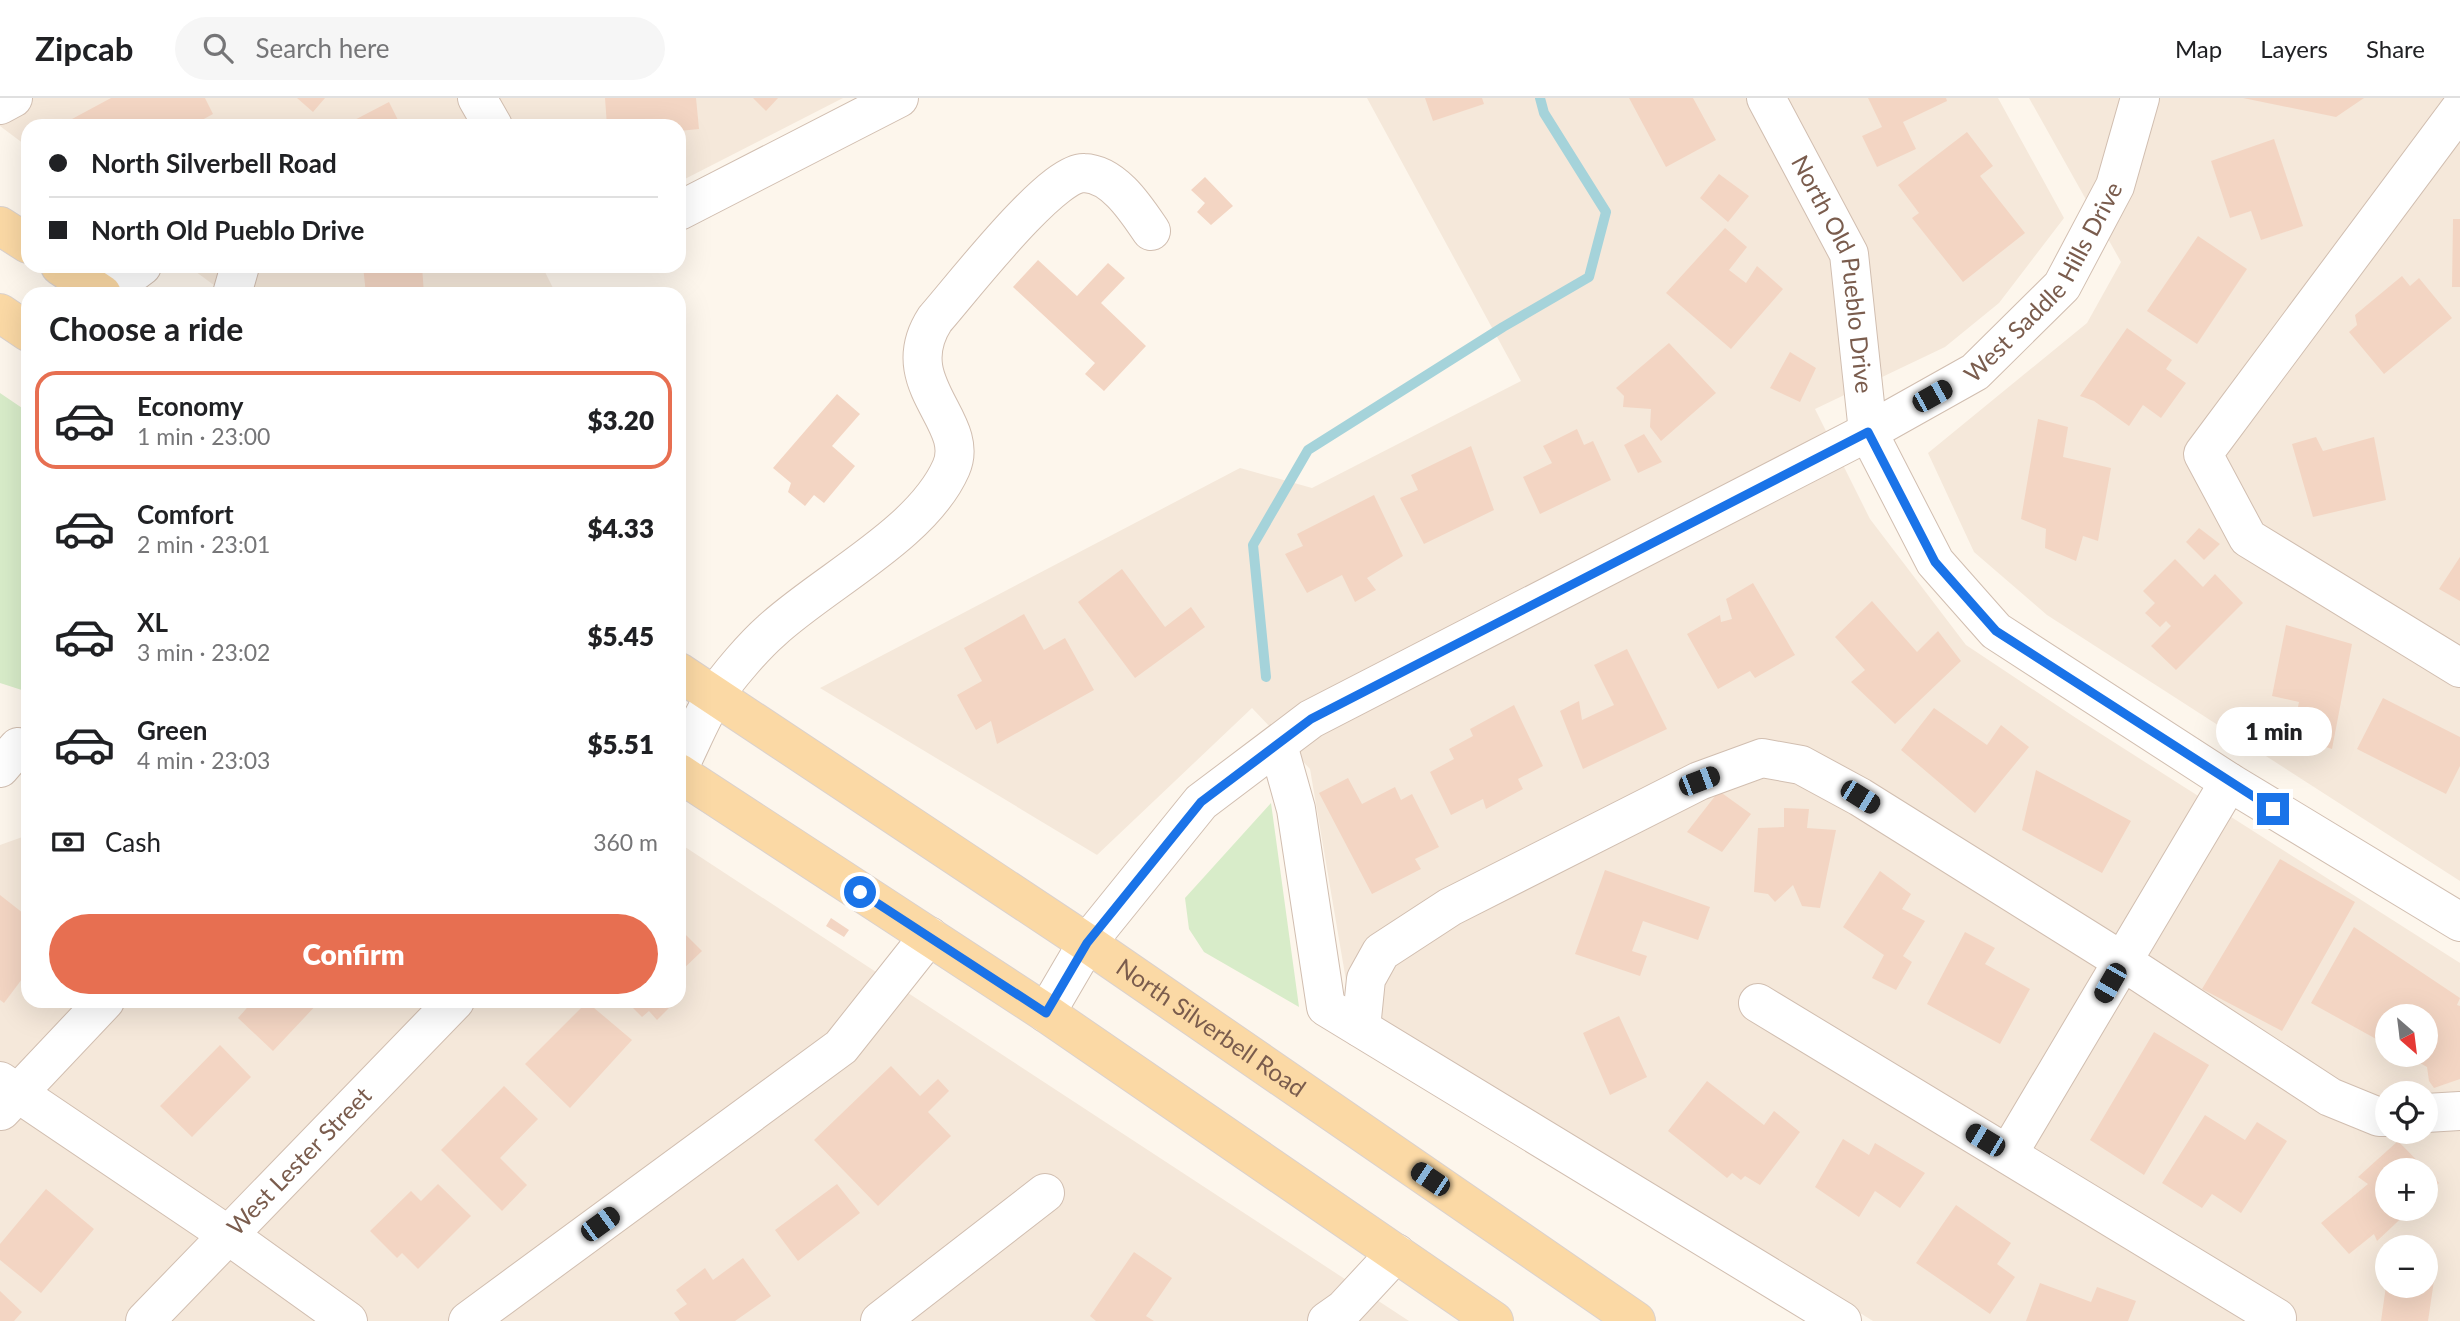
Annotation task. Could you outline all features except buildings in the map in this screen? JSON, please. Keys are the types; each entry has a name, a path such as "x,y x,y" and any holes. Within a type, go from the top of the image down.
{"main road":[{"path":"0,226 21,240"},
{"path":"71,273 92,287"},
{"path":"0,313 21,327"},
{"name":"North Silverbell Road","path":"686,676 1087,943 1636,1321"},
{"path":"686,778 1046,1013 1494,1321"}],"street":[{"path":"0,105 13,98"},
{"path":"477,98 489,119"},
{"path":"686,207 899,98"},
{"name":"North Old Pueblo Drive","path":"1766,98 1849,254 1868,432 1935,562 1996,631 2229,782 2456,910"},
{"name":"West Saddle Hills Drive","path":"1046,1013 1087,943 1201,802 1311,719 1868,432 1975,372 2062,286 2115,186 2140,98"},
{"path":"2460,109 2203,454 2248,538 2460,668"},
{"path":"686,753 715,695 769,632 902,531 942,483 956,453 953,438 925,375 921,355 926,334 935,319 1035,204 1063,181 1081,172 1102,176 1132,204 1151,231"},
{"path":"104,287 133,273"},
{"path":"1278,745 1296,809 1326,1007 1842,1321"},
{"path":"1361,1028 1366,979 1381,952 1450,907 1699,781 1762,758 1801,765 1860,797 2122,961 2330,1097 2375,1116"},
{"path":"2008,1154 2229,782"},
{"path":"468,1321 841,1047 929,936"},
{"path":"1758,1003 2277,1318"},
{"path":"98,1008 6,1096 228,1235 348,1321"},
{"name":"West Lester Street","path":"145,1321 447,1008"},
{"path":"2438,1112 2460,1111"},
{"path":"880,1321 1045,1193"},
{"path":"1327,1321 1344,1309 1396,1254"}],"shaded area":[{"path":"0,98 843,98 686,178 686,119 21,119 21,142 0,126"},
{"path":"1367,98 1998,98 2064,218 1999,303 1945,347 1815,409 1870,519 1966,645 2460,963 2460,1321 1873,1321 1349,998 1310,769 1252,708 1097,855 820,688 1240,468 1312,488 1521,381"},
{"path":"2029,98 2460,98 2460,881 2047,615 1974,552 1928,453 2087,323 2121,262"},
{"path":"198,273 546,273 552,287 216,287"},
{"path":"21,838 21,1008 686,1008 686,848 1409,1321 0,1321 0,845"}],"green space":[{"path":"0,393 21,407 21,690 0,683"},
{"path":"1271,803 1299,1007 1204,952 1189,929 1185,898"}],"waterway":[{"path":"1266,677 1253,545 1308,450 1503,327 1589,277 1606,212 1544,113 1540,98"}],"route":[{"path":"860,892 1046,1013 1087,943 1201,802 1311,719 1868,432 1935,562 1996,631 2273,809"}]}
